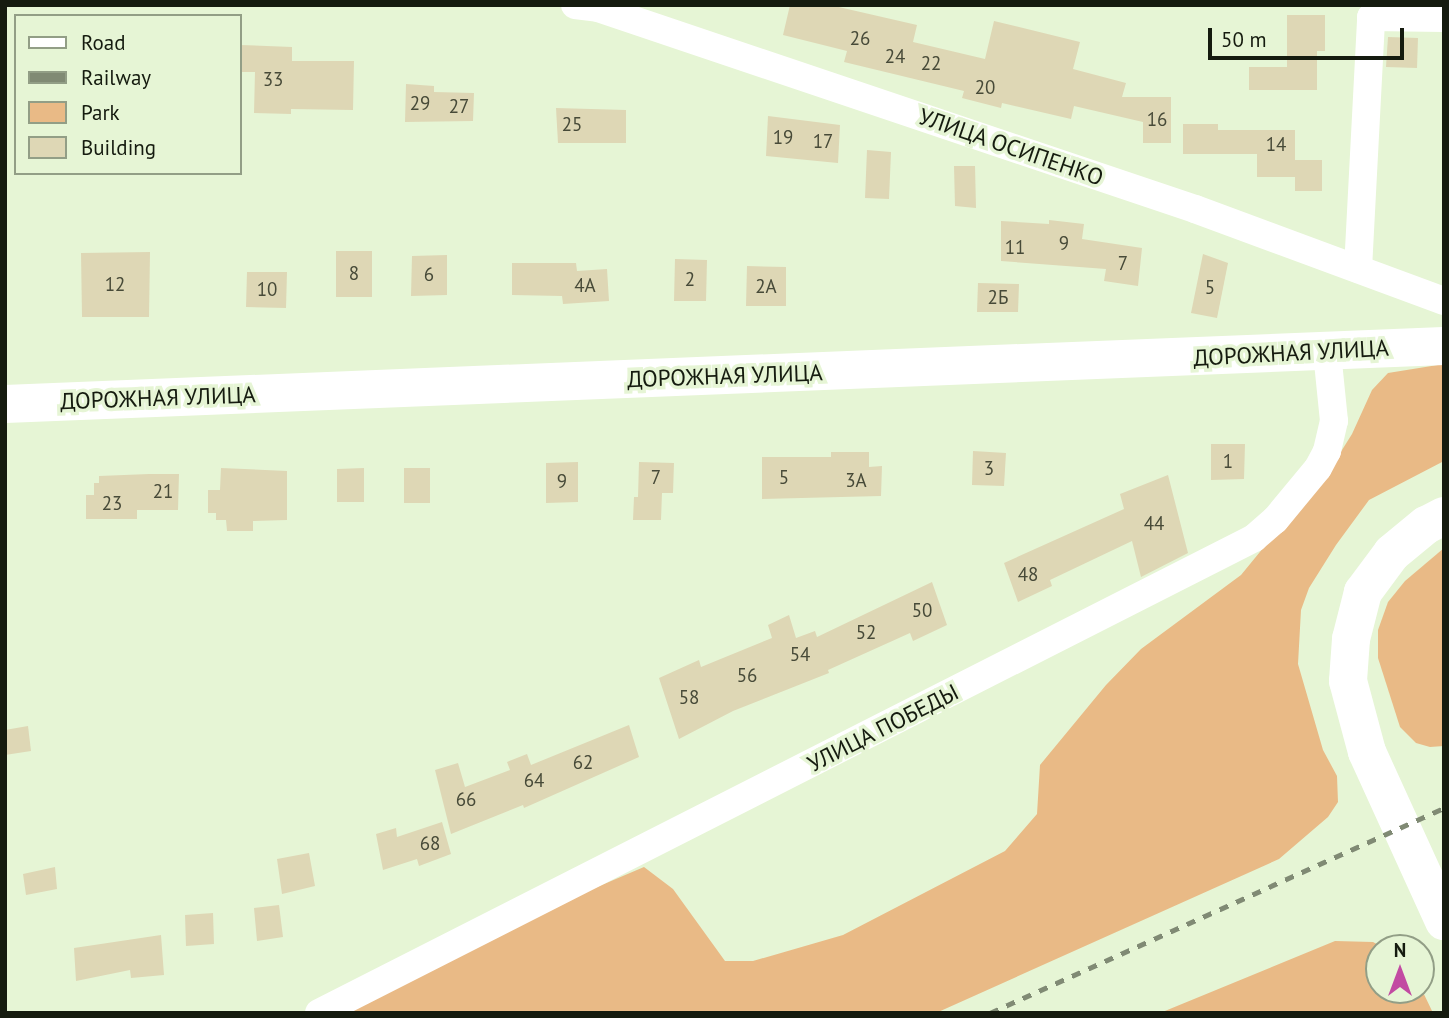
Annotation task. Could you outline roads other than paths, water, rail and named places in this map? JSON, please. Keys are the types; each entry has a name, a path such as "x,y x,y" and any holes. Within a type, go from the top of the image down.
{"main road":[{"name":"ДОРОЖНАЯ УЛИЦА","path":"5,404 1444,346"},
{"path":"1444,516 1426,525 1392,553 1363,592 1351,639 1348,681 1367,752 1444,921"}],"street":[{"name":"УЛИЦА ОСИПЕНКО","path":"591,6 1195,209 1444,301"},
{"path":"1358,269 1371,17 1444,18"},
{"name":"УЛИЦА ПОБЕДЫ","path":"319,1013 1254,538 1275,520 1318,468 1327,451 1334,421 1327,352"}],"railway":[{"path":"990,1013 1444,808"}]}
